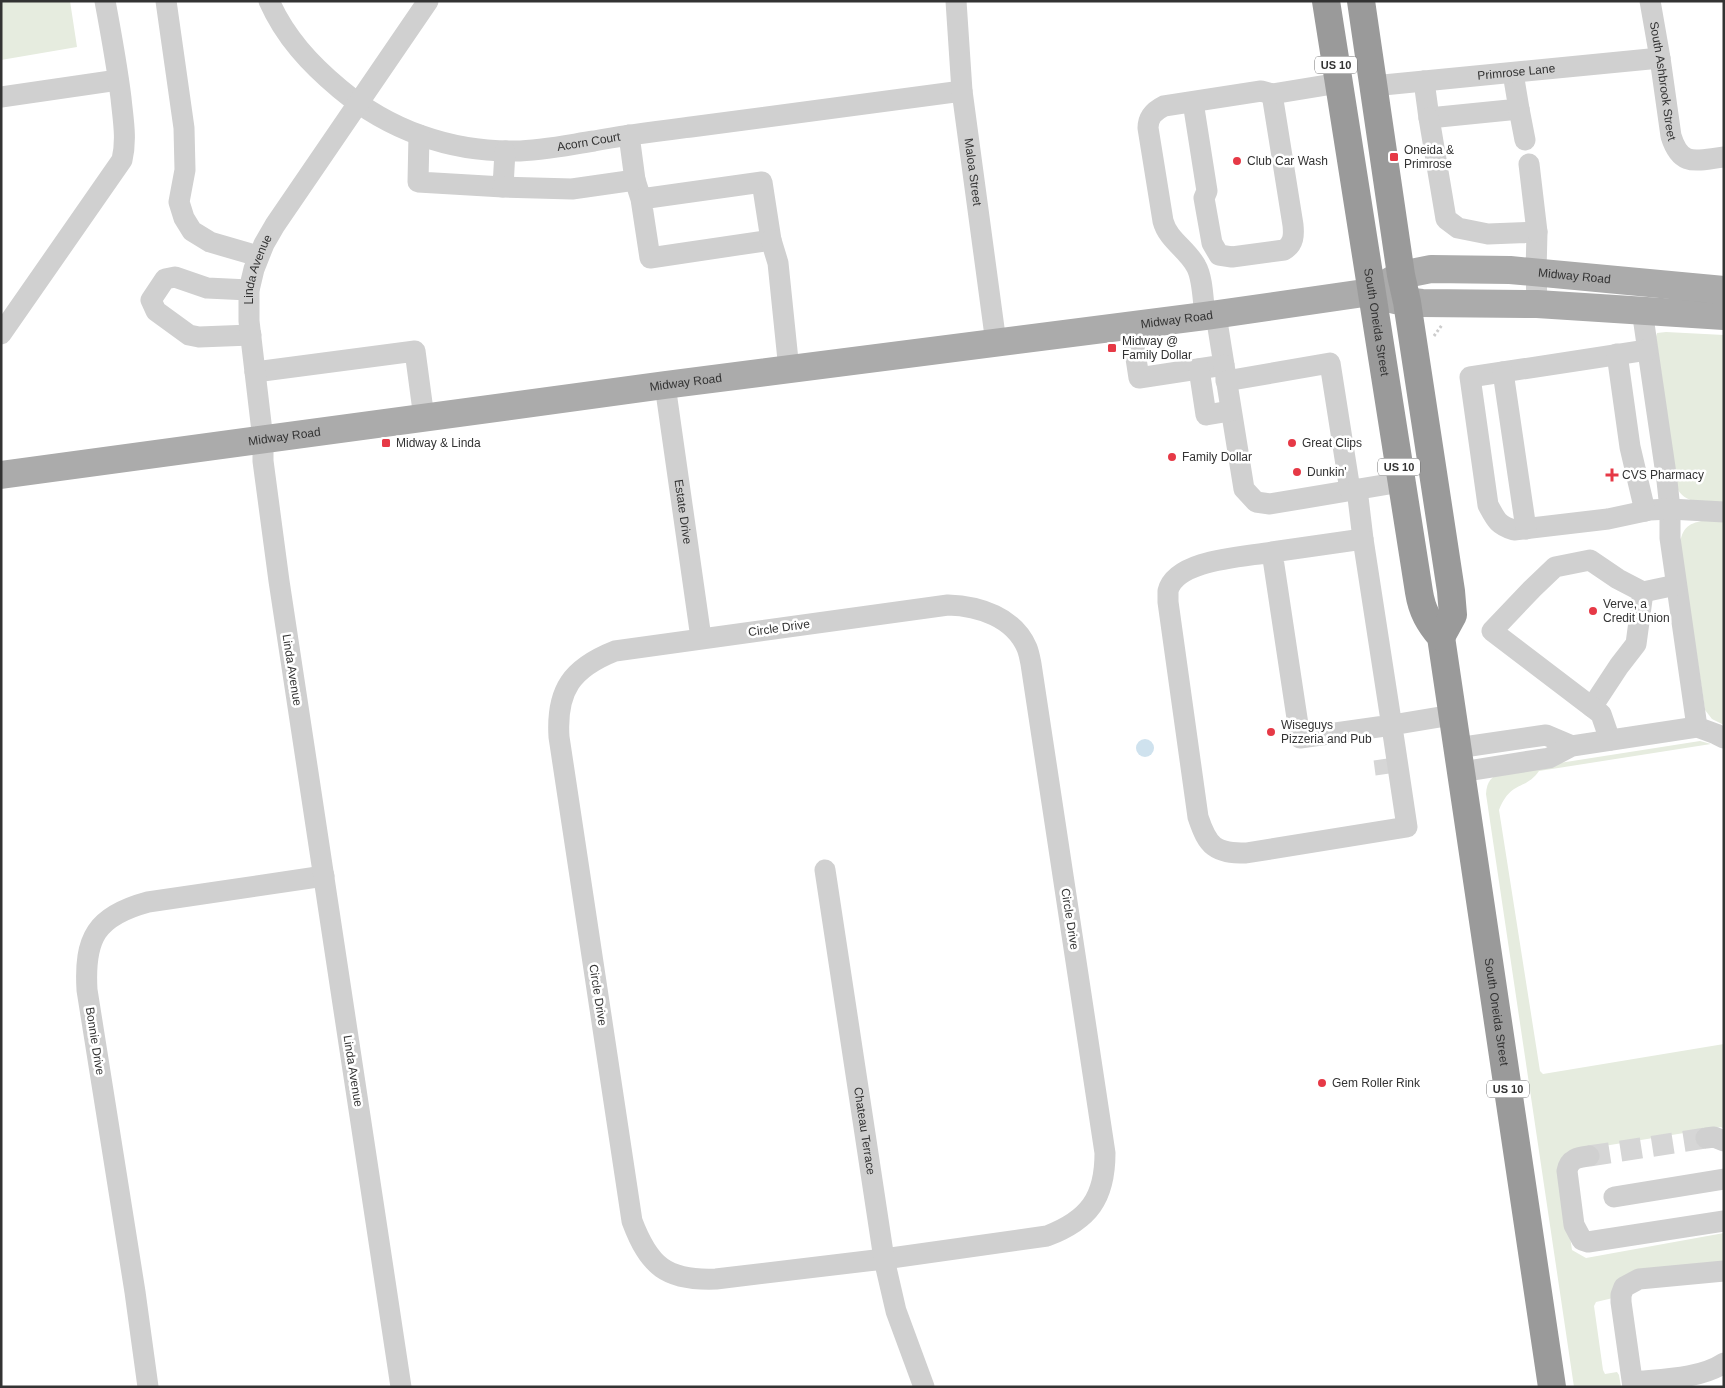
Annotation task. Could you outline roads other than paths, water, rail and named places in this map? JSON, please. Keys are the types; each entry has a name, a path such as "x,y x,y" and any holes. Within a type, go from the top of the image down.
{"highway":[{"name":"South Oneida Street","path":"1326,1 1422,608 1429,623 1441,637 1552,1387"},
{"name":"US 10","path":"1361,1 1401,275 1407,302 1453,602 1453,616 1441,637"}],"main road":[{"name":"Midway Road","path":"1,475 665,385 1210,316 1371,292 1401,275 1431,269 1510,270 1724,290"},
{"name":"Midway Road","path":"1371,292 1407,302 1537,304 1724,316"}],"street":[{"path":"1,334 122,160 126,142 105,1"},
{"path":"166,1 184,128 185,170 179,202 184,218 192,231 210,242 258,256"},
{"name":"Acorn Court","path":"269,1 284,30 297,48 312,64 358,104 386,120 419,135 462,147 505,151 544,149 629,135 962,91"},
{"name":"Linda Avenue","path":"401,1387 278,572 263,461 263,440 248,314 250,290 258,256 275,224 428,1"},
{"name":"Maloa Street","path":"956,1 962,91 996,343"},
{"name":"South Ashbrook Street","path":"1650,1 1671,136 1675,147 1679,155 1684,158 1697,160 1724,157"},
{"name":"Primrose Lane","path":"1373,86 1660,58"},
{"path":"1514,73 1518,109 1525,140"},
{"path":"1,97 118,80"},
{"path":"1424,82 1446,219 1458,228 1488,234 1537,232"},
{"path":"1339,83 1272,94 1261,91 1159,108 1151,116 1148,128 1162,221 1170,236 1196,266 1199,274 1225,373 1244,489 1256,502 1270,504 1401,482"},
{"path":"1192,102 1207,191 1204,198 1212,243 1218,255 1232,258 1284,250 1289,247 1293,240 1293,225 1272,94"},
{"path":"1429,118 1518,109"},
{"path":"419,135 418,182 572,189 638,189 762,182 771,240 778,263 788,370"},
{"path":"629,135 650,258 771,240"},
{"path":"503,187 505,151"},
{"path":"1529,164 1537,232 1537,304"},
{"path":"250,290 207,288 176,277 164,279 151,300 156,310 189,335 199,337 251,335"},
{"path":"1642,310 1670,509 1670,538 1676,585 1697,727"},
{"path":"1131,326 1139,378 1199,369 1225,373 1330,364 1346,490 1363,539 1408,827 1246,853 1229,853 1214,847 1204,835 1198,817 1168,602 1168,590 1175,579 1186,570 1200,564 1363,539"},
{"path":"1647,350 1470,377 1488,505 1502,526 1514,530 1608,519 1645,511 1670,509 1724,512"},
{"path":"255,372 415,351 424,418"},
{"path":"1617,354 1630,447 1645,511"},
{"path":"1199,369 1206,415 1230,411"},
{"path":"1503,372 1526,529"},
{"name":"Estate Drive","path":"665,385 701,638"},
{"path":"1272,552 1300,738 1393,733 1452,715"},
{"path":"1610,740 1601,714 1492,631 1555,567 1590,560 1618,579 1643,592 1676,585"},
{"path":"1592,707 1618,666 1636,644 1643,592"},
{"name":"Circle Drive","path":"948,606 966,606 995,615 1019,635 1027,648 1031,664 1105,1153 1103,1181 1097,1197 1088,1210 1064,1230 1047,1236 884,1259 697,1280 671,1274 650,1257 640,1241 632,1221 559,737 558,719 562,702 573,677 584,666 599,657 615,651 701,638 948,606"},
{"path":"1459,760 1549,758 1572,746 1697,727 1724,738"},
{"path":"1393,733 1383,751 1387,782 1403,796"},
{"name":"Chateau Terrace","path":"825,870 884,1259 896,1311 924,1387"},
{"name":"Bonnie Drive","path":"148,1387 87,990 89,948 93,937 102,925 128,907 167,899 324,876"},
{"path":"1590,1156 1571,1160 1567,1171 1574,1225 1582,1240 1588,1242 1724,1221"},
{"path":"1614,1197 1724,1179"},
{"path":"1724,1271 1639,1279 1624,1287 1621,1302 1633,1384 1698,1374 1713,1370 1724,1363"}],"water":[{"path":"1145,739 1153,744 1154,748 1149,756 1145,757 1137,752 1136,748 1141,740"}],"tunnel":[{"path":"1384,759 1386,774"},
{"path":"1589,1156 1706,1138"}],"place":[{"name":"Oneida & Primrose","path":"1394,157"},
{"name":"Club Car Wash","path":"1237,161"},
{"name":"Midway @ Family Dollar","path":"1112,348"},
{"name":"Midway & Linda","path":"386,443"},
{"name":"Great Clips","path":"1292,443"},
{"name":"Family Dollar","path":"1172,457"},
{"name":"Dunkin'","path":"1297,472"},
{"name":"CVS Pharmacy","path":"1612,475"},
{"name":"Verve, a Credit Union","path":"1593,611"},
{"name":"Wiseguys Pizzeria and Pub","path":"1271,732"},
{"name":"Gem Roller Rink","path":"1322,1083"}]}
